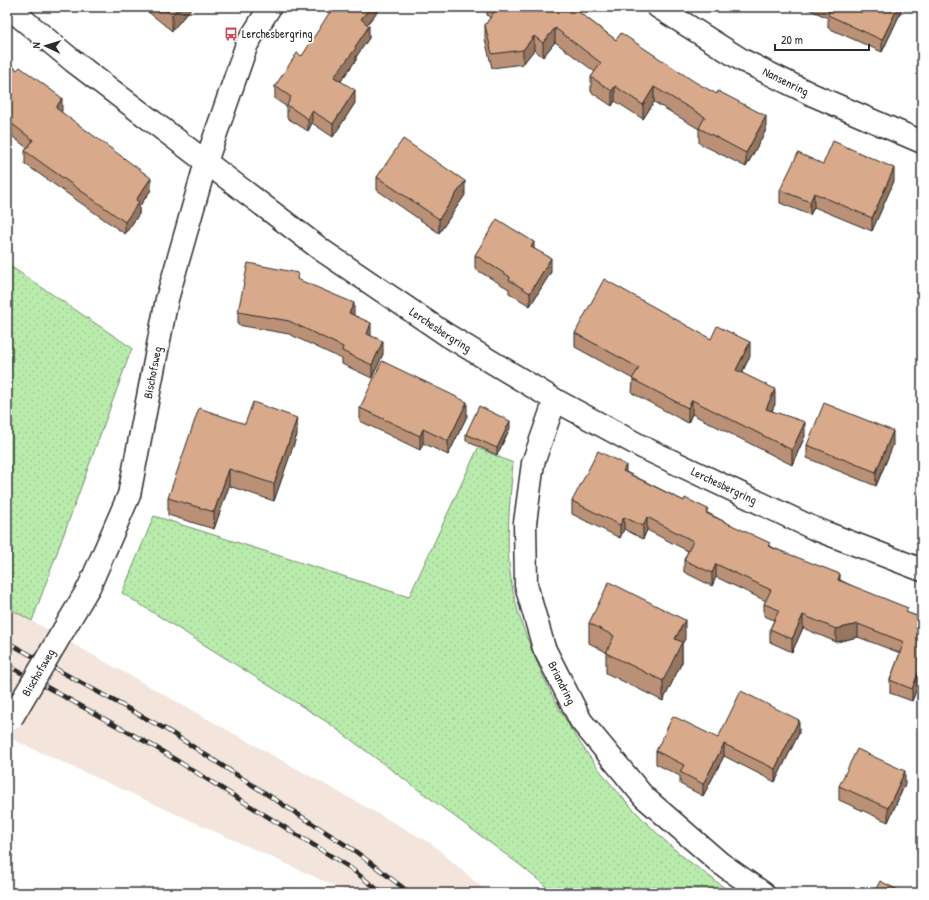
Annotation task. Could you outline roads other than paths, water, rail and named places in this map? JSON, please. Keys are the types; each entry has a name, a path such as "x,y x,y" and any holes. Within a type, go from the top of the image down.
{"street":[{"name":"Lerchesbergring","path":"8,7 73,61 323,251 446,335 555,400 644,448 813,528 922,570"},
{"name":"Bischofsweg","path":"9,722 88,587 128,495 167,299 206,162 247,44 270,7"},
{"name":"Nansenring","path":"658,7 742,60 812,96 922,142"},
{"name":"Briandring","path":"555,400 533,463 525,522 526,585 544,648 581,722 644,798 720,864 763,893"}],"railway":[{"path":"7,642 167,730 355,851 410,893"},
{"path":"7,665 155,747 349,867 382,893"}],"place":[{"name":"Lerchesbergring","path":"231,34"}]}
